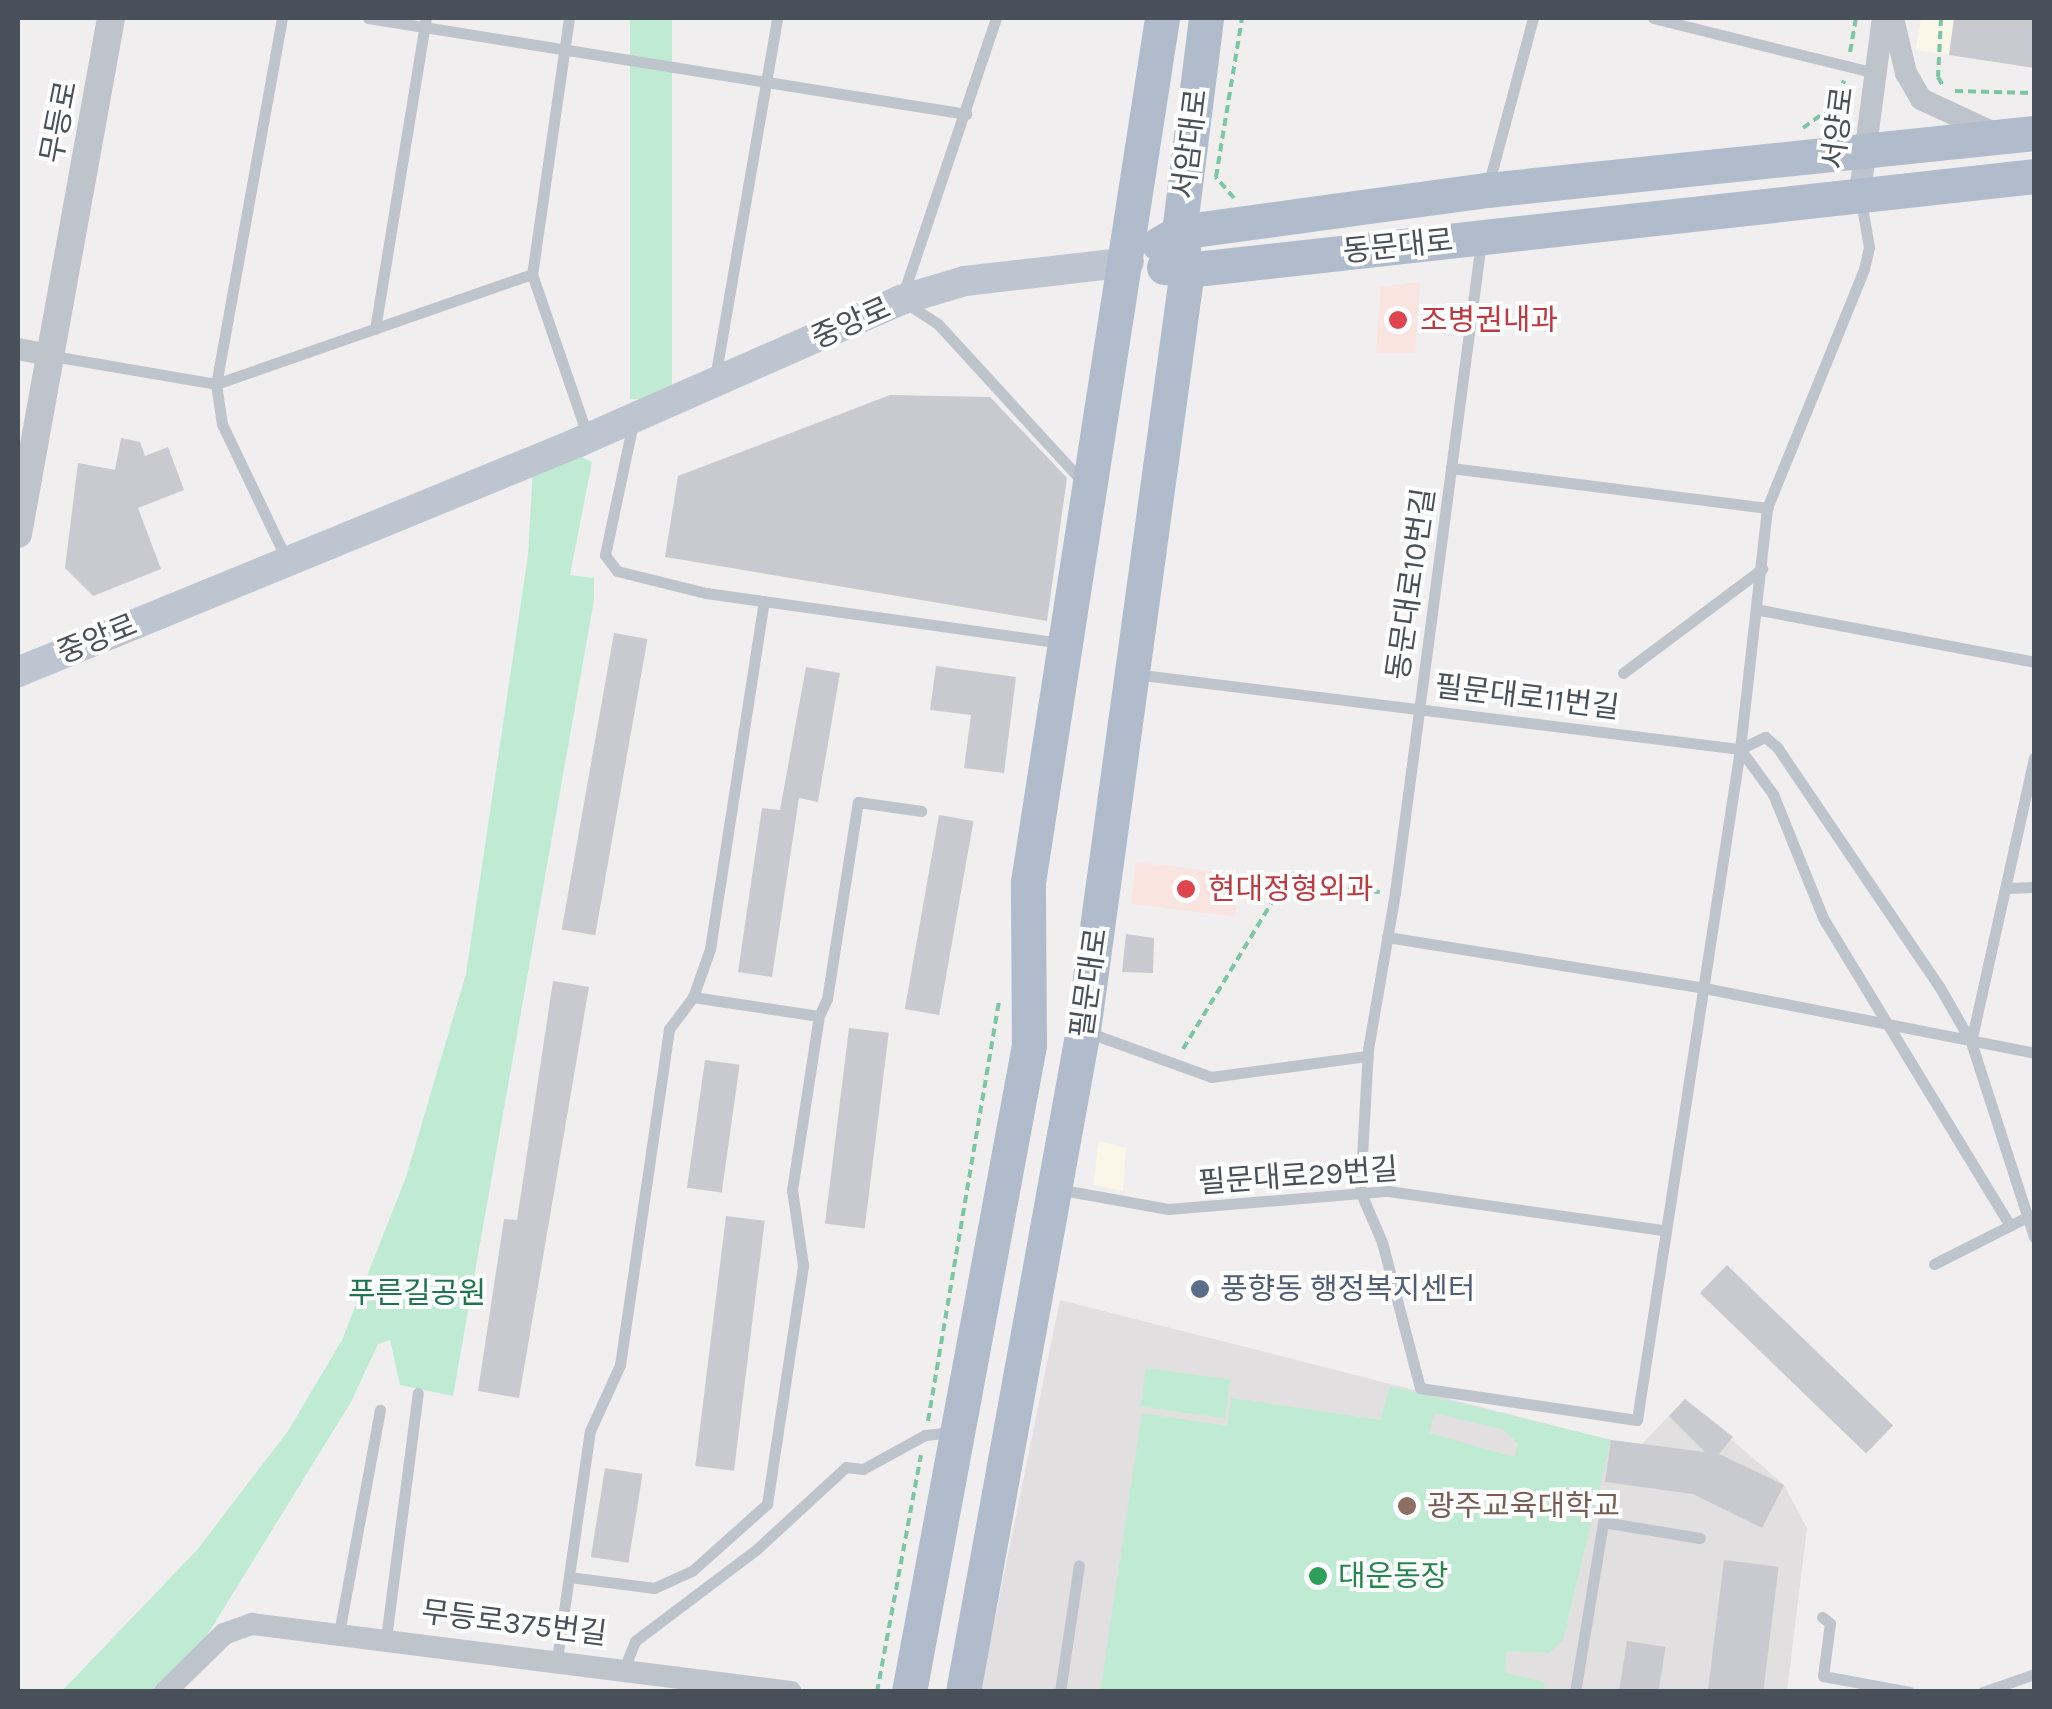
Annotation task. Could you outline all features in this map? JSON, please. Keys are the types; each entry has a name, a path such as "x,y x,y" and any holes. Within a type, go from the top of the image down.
{"main road":[{"name":"서암대로","path":"1128,262 1162,18"},
{"name":"서암대로","path":"1188,270 1179,232 1206,18"},
{"name":"동문대로","path":"1128,262 1179,232 1487,190 2034,133"},
{"name":"동문대로","path":"1128,262 1188,270 1860,192 2034,176"},
{"name":"중앙로","path":"18,672 634,419 901,300 965,281 1128,262"},
{"name":"필문대로","path":"909,1692 962,1431 1029,1045 1027,893 1128,262"},
{"name":"필문대로","path":"963,1692 1084,1030 1129,673 1188,270"}],"street":[{"name":"무등로","path":"18,534 112,18"},
{"name":"서양로","path":"1860,192 1884,18"},
{"path":"1893,18 1906,73 1921,99 1997,134"},
{"path":"18,349 49,355"},
{"name":"무등로375번길","path":"165,1692 230,1630 252,1624 625,1666 648,1681 791,1692"}],"lane":[{"path":"282,18 216,384 222,424 288,562"},
{"path":"368,18 425,22 564,49 966,114"},
{"path":"570,18 532,274 588,438"},
{"path":"714,384 777,18"},
{"path":"995,18 901,300 964,350 1077,470 1091,500"},
{"path":"1487,190 1533,18"},
{"name":"서양로","path":"1653,18 1875,72"},
{"path":"375,329 425,22"},
{"path":"1662,1230 1740,749 1760,610 1767,508 1864,268 1869,248 1860,192"},
{"name":"동문대로10번길","path":"1482,236 1395,893 1367,1056 1360,1191 1382,1242 1420,1388 1637,1420 1662,1230"},
{"path":"49,355 216,384 532,274"},
{"path":"634,419 605,555 617,571 706,593 1069,644"},
{"path":"1451,468 1767,508"},
{"path":"1623,673 1762,569"},
{"path":"557,1659 590,1431 620,1365 669,1030 693,997 710,949 764,601"},
{"path":"1760,610 2034,662"},
{"name":"필문대로11번길","path":"1129,673 1740,749 1765,736 1799,775 1971,1042"},
{"path":"1740,749 1773,794 1806,882 1886,1024 2010,1226"},
{"path":"2034,758 1971,1042 2034,1237"},
{"path":"569,1578 654,1588 692,1571 767,1504 803,1265 792,1190 819,1016 828,999 858,802 921,812"},
{"path":"2008,888 2034,887"},
{"path":"1387,937 1699,987 2034,1053"},
{"path":"693,997 819,1016"},
{"path":"1084,1030 1172,1066 1211,1077 1367,1056"},
{"name":"필문대로29번길","path":"1057,1188 1168,1208 1360,1191 1662,1230"},
{"path":"1934,1264 2027,1217"},
{"path":"386,1638 418,1393"},
{"path":"339,1633 380,1410"},
{"path":"625,1666 635,1641 757,1549 846,1468 864,1469 925,1435 962,1431"},
{"path":"1574,1692 1603,1522 1700,1538"},
{"path":"1060,1692 1079,1565"},
{"path":"1822,1617 1830,1623 1823,1676 1910,1692"},
{"path":"1983,1692 2034,1674"}],"path":[{"path":"1942,18 1938,77 1947,92 2034,93"},
{"path":"1172,1066 1283,884 1395,893"}],"shaded area":[{"path":"1921,18 2034,18 2034,68 1916,50"},
{"name":"조병권내과","path":"1420,282 1415,353 1376,353 1381,287"},
{"name":"현대정형외과","path":"1136,862 1240,875 1235,916 1131,904"},
{"path":"1099,1141 1126,1148 1123,1191 1093,1185"},
{"name":"광주교육대학교","path":"1060,1300 1611,1440 1642,1444 1685,1399 1784,1485 1807,1528 1787,1691 980,1692"}],"green space":[{"path":"630,18 672,18 672,399 630,399"},
{"name":"푸른길공원","path":"577,455 592,462 570,575 594,578 594,600 453,1396 400,1385 390,1340 378,1344 351,1402 203,1642 156,1691 61,1692 197,1550 288,1431 342,1340 406,1177 466,974 528,555 533,467"},
{"path":"1146,1368 1230,1380 1225,1418 1141,1407"},
{"name":"대운동장","path":"1390,1386 1611,1440 1563,1640 1549,1653 1507,1651 1505,1673 1545,1682 1543,1691 1100,1692 1142,1413 1228,1426 1231,1398 1380,1420","holes":["1434,1413 1502,1429 1518,1443 1514,1457 1429,1433"]}],"building":[{"path":"1954,18 2034,18 2034,68 1949,55"},
{"path":"890,395 990,397 1067,478 1047,621 665,557 678,476"},
{"path":"121,438 140,442 145,456 168,447 184,490 138,508 161,569 93,596 65,568 78,463 115,470"},
{"path":"614,633 647,639 595,935 562,929"},
{"path":"936,666 1016,677 1004,773 964,768 971,715 930,710"},
{"path":"806,667 840,673 818,802 799,798 772,977 738,972 762,808 780,810"},
{"path":"939,815 973,821 939,1015 905,1009"},
{"path":"1126,934 1154,938 1153,973 1122,972"},
{"path":"553,981 589,987 519,1398 478,1391 504,1219 517,1220"},
{"path":"849,1028 889,1033 865,1228 825,1224"},
{"path":"705,1060 740,1065 722,1193 687,1188"},
{"path":"726,1216 765,1221 734,1471 695,1466"},
{"path":"1727,1265 1893,1425 1866,1454 1700,1293"},
{"path":"1685,1399 1733,1437 1719,1454 1784,1485 1762,1528 1693,1494 1605,1482 1611,1440 1705,1452 1669,1416"},
{"path":"605,1468 643,1474 628,1563 591,1557"},
{"path":"1724,1560 1779,1567 1763,1692 1708,1692"},
{"path":"1627,1641 1666,1647 1658,1692 1619,1692"}],"place":[{"name":"조병권내과","path":"1398,320"},
{"name":"현대정형외과","path":"1186,889"},
{"name":"풍향동 행정복지센터","path":"1200,1289"},
{"name":"광주교육대학교","path":"1407,1506"},
{"name":"대운동장","path":"1318,1576"}]}
